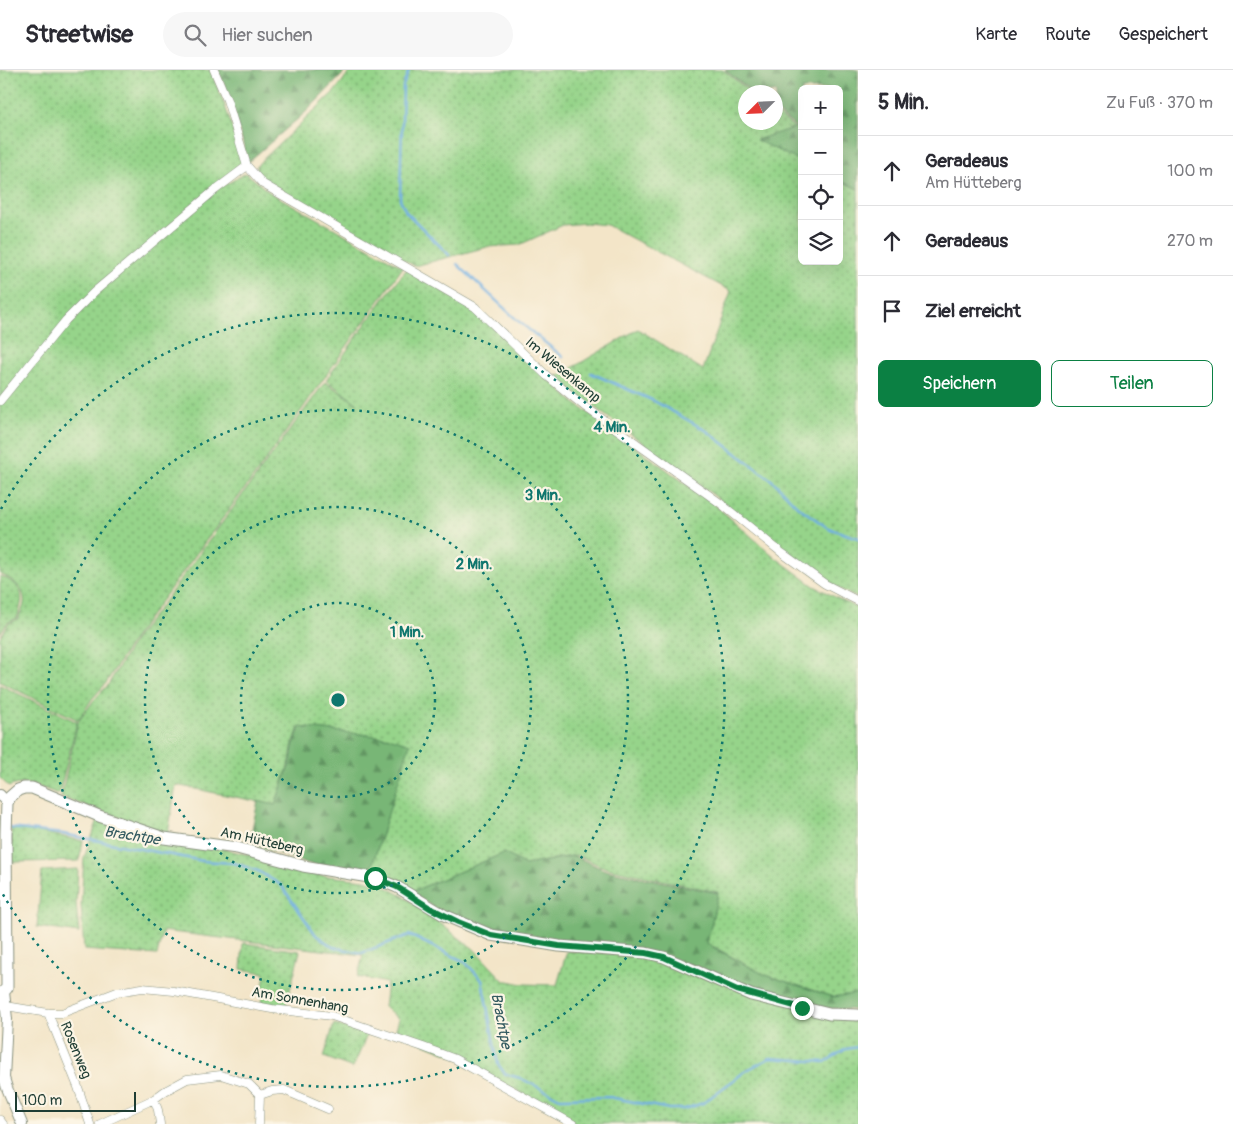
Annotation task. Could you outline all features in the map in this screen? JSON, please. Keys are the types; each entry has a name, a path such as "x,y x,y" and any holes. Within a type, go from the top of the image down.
{"main road":[{"name":"Am Hütteberg","path":"4,804 18,790 32,788 99,816 164,838 237,848 303,866 375,878 397,887 444,915 483,933 520,941 559,946 646,953 664,957 751,995 829,1014 858,1015"},
{"path":"2,993 7,988 8,974 4,804"}],"street":[{"path":"0,402 66,320 94,292 215,190 248,166 227,100 214,70"},
{"name":"Im Wiesenkamp","path":"248,166 255,176 273,190 475,307 547,376 584,406 720,502 782,553 824,584 858,601"},
{"name":"Am Sonnenhang","path":"6,1006 48,1013 62,1013 123,990 142,988 174,991 272,1009 332,1016 423,1046 455,1059 573,1124"},
{"path":"2,993 6,1006 4,1078 22,1124"},
{"name":"Rosenweg","path":"48,1013 78,1087 90,1124"},
{"path":"100,1124 154,1099 187,1079 221,1075 249,1084 260,1095 259,1124"},
{"path":"260,1095 284,1090 328,1108"},
{"path":"154,1099 160,1124"},
{"path":"0,1120 3,1124"}],"green space":[{"path":"0,70 210,70 224,103 243,162 94,291 0,399"},
{"path":"218,70 347,70 307,111 248,162 231,100"},
{"path":"351,70 723,70 741,85 738,85 738,130 783,130 783,119 795,128 757,140 798,160 798,265 843,265 843,182 858,189 858,598 826,582 723,502 555,378 638,329 703,370 731,291 607,225 586,223 563,225 519,245 487,247 415,266 265,182 257,170 257,165 335,91"},
{"path":"725,70 858,70 858,189 843,182 843,85 798,85 798,160 756,140 796,127 783,117 783,85 743,85"},
{"path":"246,173 269,192 403,267 266,460 136,635 106,683 92,699 78,720 0,682 0,637 8,624 18,619 24,606 24,598 17,585 0,574 0,403 67,321 95,292 216,190"},
{"path":"407,269 473,309 572,401 715,505 776,558 814,586 858,609 858,993 833,997 763,974 707,943 718,892 606,868 576,855 525,865 504,853 411,892 370,872 385,824 392,738 299,727 275,805 176,785 168,834 61,797 78,722 108,685 137,636 162,605 325,382 358,404 326,380"},
{"path":"0,576 8,579 18,587 21,603 17,618 7,623 0,633"},
{"path":"0,685 77,722 59,794 27,784 9,787 0,778"},
{"path":"300,727 392,738 410,744 370,872 310,864 249,843 258,801 275,805 291,761 293,747"},
{"path":"98,820 258,857 318,875 364,880 384,886 403,896 474,949 504,981 523,984 557,985 567,951 620,954 661,961 858,1019 858,1124 577,1124 457,1057 395,1032 399,1019 384,1007 387,983 358,977 363,955 163,931 157,955 84,950 81,905 84,858"},
{"path":"11,829 29,830 83,841 79,861 12,862"},
{"path":"504,853 525,865 574,856 605,870 718,893 707,944 763,974 833,997 858,993 858,1010 826,1008 748,990 693,965 484,929 440,912 411,892"},
{"path":"78,869 76,903 79,933 37,927 42,871"},
{"path":"243,943 300,951 286,1006 261,1003 265,973 241,969"},
{"path":"334,1024 367,1035 353,1068 324,1057"}],"waterway":[{"path":"409,70 403,86 400,199 406,212 449,255"},
{"path":"457,264 517,320 563,357"},
{"path":"591,373 654,401 707,431 774,482 797,506 828,528 858,538"},
{"name":"Brachtpe","path":"10,828 63,834 203,861 234,863 258,871 281,885 316,935 333,947 362,953 409,935 465,962 482,980 498,1064 505,1074 520,1078 560,1098 609,1097 669,1109 685,1109 703,1103 747,1070 770,1058 825,1062 846,1049 858,1047"}],"route":[{"path":"375,878 397,887 430,908 483,933 520,941 559,946 634,951 664,957 737,990 802,1008"}]}
